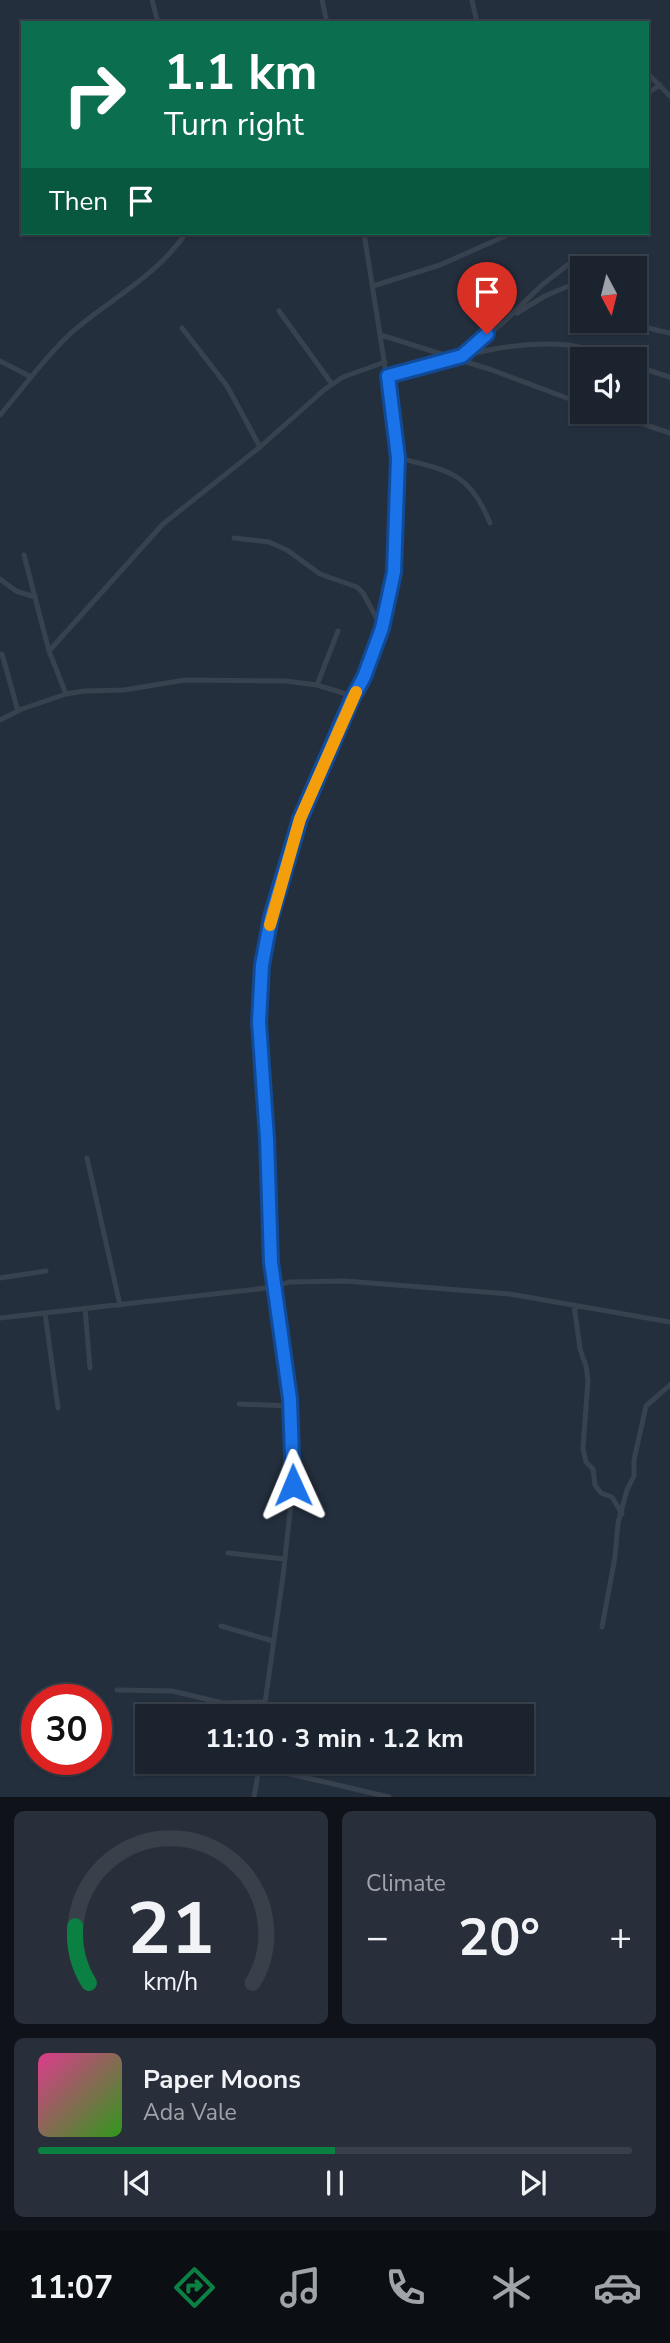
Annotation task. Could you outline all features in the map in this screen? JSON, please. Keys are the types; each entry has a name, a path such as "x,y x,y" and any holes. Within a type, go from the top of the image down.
{"street":[{"path":"152,0 157,21"},
{"path":"323,0 327,21"},
{"path":"472,0 477,21"},
{"path":"649,75 670,96"},
{"path":"649,92 660,85"},
{"path":"0,415 39,364 104,306 148,276 184,235"},
{"path":"117,1690 172,1692 223,1703 264,1702 293,1485 290,1406 271,1262 267,1139 259,1022 262,965 271,917 300,819 364,677 382,628 394,572 398,458 388,376 364,235"},
{"path":"373,286 440,265 508,235"},
{"path":"504,323 542,285 570,264"},
{"path":"459,357 531,303 570,285"},
{"path":"279,311 332,384"},
{"path":"648,327 670,333"},
{"path":"182,328 228,386 260,447"},
{"path":"380,335 459,357 570,399"},
{"path":"388,376 511,345 576,347"},
{"path":"0,361 31,377"},
{"path":"49,651 163,524 260,447 332,384 343,377 385,362"},
{"path":"647,370 670,377"},
{"path":"643,424 670,433"},
{"path":"398,458 451,474 470,486 478,496 489,523"},
{"path":"233,538 269,542 287,550 320,574 357,587 382,628"},
{"path":"24,555 49,651 66,694"},
{"path":"0,579 16,591 35,597"},
{"path":"317,685 338,631"},
{"path":"2,654 18,711"},
{"path":"0,720 66,694 124,690 185,680 286,681 317,685 352,699"},
{"path":"88,1158 120,1305"},
{"path":"0,1278 46,1271"},
{"path":"0,1318 275,1287 289,1282 345,1281 510,1294 670,1321"},
{"path":"574,1305 580,1349 588,1380 583,1448 586,1462 593,1469 595,1485 601,1493 612,1497 622,1514"},
{"path":"85,1308 90,1368"},
{"path":"45,1313 58,1408"},
{"path":"602,1627 615,1557 618,1523 627,1490 634,1476 634,1460 646,1406 670,1385"},
{"path":"239,1405 290,1406"},
{"path":"228,1553 285,1559"},
{"path":"221,1626 273,1642"},
{"path":"254,1797 258,1774"},
{"path":"296,1774 389,1797"}],"slow traffic":[{"path":"270,925 300,819 356,692"}],"route":[{"path":"293,1485 290,1399 271,1262 267,1139 259,1022 262,965 271,917 300,819 364,677 382,628 391,588 394,572 398,458 388,376 462,356 487,334"}]}
